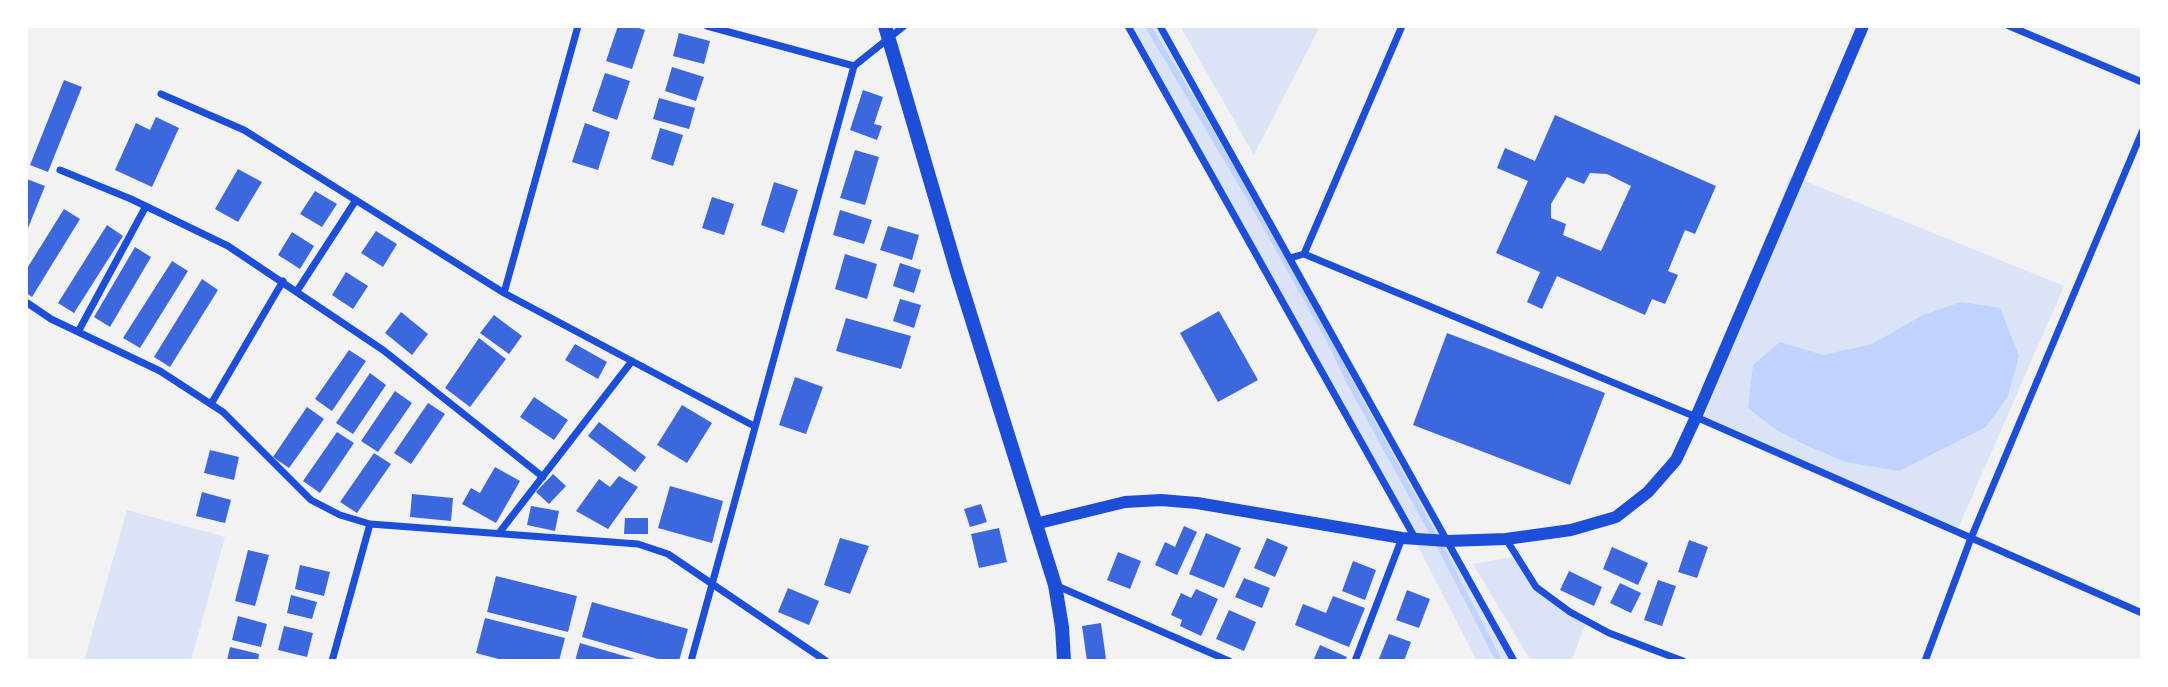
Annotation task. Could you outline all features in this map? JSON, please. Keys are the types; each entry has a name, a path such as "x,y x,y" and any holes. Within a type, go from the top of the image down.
{"main road":[{"path":"884,26 1055,585 1064,661"}],"street":[{"path":"503,293 578,26"},
{"path":"707,26 854,66"},
{"path":"691,661 854,66 904,26"},
{"path":"1128,26 1412,538"},
{"path":"1160,26 1514,661"},
{"path":"1304,254 1402,26"},
{"path":"1035,524 1125,502 1161,500 1198,503 1412,538 1445,540 1506,539 1570,530 1616,517 1648,492 1676,460 1863,26"},
{"path":"2009,26 2142,82"},
{"path":"161,94 244,130 503,293 754,426"},
{"path":"1926,661 1971,537 2142,132"},
{"path":"60,170 146,206 228,246 383,350 543,477"},
{"path":"297,291 356,200"},
{"path":"78,332 146,206"},
{"path":"1290,258 1304,254 1696,417 2142,613"},
{"path":"211,404 282,281"},
{"path":"26,302 51,319 160,371 223,412 310,500 340,515 370,524 638,544 668,554 826,661"},
{"path":"499,533 632,361"},
{"path":"332,661 370,524"},
{"path":"1355,661 1412,538"},
{"path":"1506,539 1536,587 1570,612 1609,632 1683,661"},
{"path":"1055,585 1229,661"}],"shaded area":[{"path":"1133,26 1160,26 1514,661 1477,661 1411,533 1247,239"},
{"path":"1180,26 1320,26 1254,155"},
{"path":"1790,175 2064,286 1957,531 1703,420"},
{"path":"127,510 225,537 191,661 84,661"},
{"path":"1517,556 1536,587 1587,621 1571,661 1531,661 1473,564"}],"water":[{"path":"1961,302 2000,308 2019,356 2008,396 1986,427 1899,471 1846,462 1805,445 1775,429 1748,408 1753,365 1780,342 1823,355 1872,344 1923,315"}],"building":[{"path":"618,26 645,30 632,69 606,61"},
{"path":"679,33 710,41 704,64 673,56"},
{"path":"672,67 704,77 696,101 665,91"},
{"path":"605,73 630,81 617,120 592,111"},
{"path":"64,80 82,87 48,172 30,165"},
{"path":"863,90 883,97 874,124 882,126 877,140 850,130"},
{"path":"659,98 695,108 689,129 653,119"},
{"path":"1555,115 1716,186 1695,234 1685,230 1668,271 1678,275 1665,304 1652,299 1645,315 1557,276 1542,309 1527,302 1540,272 1496,253 1528,181 1497,168 1505,148 1535,161","holes":["1590,173 1607,174 1631,186 1601,251 1563,235 1566,224 1551,218 1551,204 1567,177 1584,184"]},
{"path":"156,117 179,128 152,187 115,170 136,123 150,130"},
{"path":"585,123 610,132 598,170 572,162"},
{"path":"660,128 683,135 673,166 651,159"},
{"path":"855,150 879,157 865,205 840,198"},
{"path":"238,169 262,182 238,222 215,209"},
{"path":"27,179 45,186 26,233 26,182"},
{"path":"774,182 798,190 784,233 761,225"},
{"path":"315,191 337,204 322,227 300,214"},
{"path":"712,197 734,204 724,235 702,228"},
{"path":"64,209 80,219 32,297 26,293 26,270"},
{"path":"840,210 872,220 864,244 833,235"},
{"path":"107,225 123,236 74,313 58,303"},
{"path":"888,226 919,235 912,260 880,250"},
{"path":"376,231 397,244 383,267 361,253"},
{"path":"292,232 314,246 300,269 278,255"},
{"path":"135,247 151,257 110,327 94,317"},
{"path":"845,254 877,264 867,299 835,289"},
{"path":"172,261 188,271 140,348 123,338"},
{"path":"900,263 921,270 914,293 893,286"},
{"path":"346,272 368,286 353,309 332,295"},
{"path":"202,279 218,290 170,367 154,357"},
{"path":"900,299 921,305 914,328 893,321"},
{"path":"1219,311 1258,380 1218,402 1180,333"},
{"path":"401,312 428,334 412,355 385,333"},
{"path":"494,315 522,336 509,354 480,333"},
{"path":"846,318 911,336 901,369 836,351"},
{"path":"1447,333 1605,393 1570,485 1413,425"},
{"path":"479,338 506,359 470,407 445,388"},
{"path":"575,344 607,362 598,379 565,360"},
{"path":"349,350 366,361 332,411 315,399"},
{"path":"370,373 386,385 353,434 336,423"},
{"path":"795,377 823,387 806,434 779,425"},
{"path":"395,391 412,403 378,452 361,441"},
{"path":"534,397 568,420 554,440 520,417"},
{"path":"428,403 445,414 411,464 394,453"},
{"path":"682,405 712,423 687,463 657,445"},
{"path":"307,407 324,419 289,468 273,457"},
{"path":"599,422 646,457 635,472 588,436"},
{"path":"337,432 354,443 320,493 303,481"},
{"path":"210,450 239,457 234,480 204,473"},
{"path":"374,453 391,464 357,513 340,502"},
{"path":"495,467 520,481 496,523 462,504 471,488 480,493"},
{"path":"553,474 566,486 549,504 536,492"},
{"path":"619,476 638,487 608,529 576,511 599,479 610,487"},
{"path":"670,486 723,501 712,543 658,528"},
{"path":"202,492 231,500 225,523 196,516"},
{"path":"412,494 453,498 451,521 410,517"},
{"path":"981,504 987,522 970,527 964,509"},
{"path":"531,506 559,511 555,531 527,525"},
{"path":"625,518 648,518 648,534 624,534"},
{"path":"1184,526 1197,532 1177,575 1155,565 1165,542 1175,547"},
{"path":"999,528 1007,562 979,568 971,534"},
{"path":"1206,533 1241,548 1224,588 1189,574"},
{"path":"840,538 869,546 850,594 824,585"},
{"path":"1267,538 1288,547 1275,577 1254,568"},
{"path":"1689,540 1708,547 1697,578 1678,572"},
{"path":"1612,547 1648,563 1638,585 1603,569"},
{"path":"248,550 269,555 255,606 235,601"},
{"path":"1118,552 1141,561 1130,589 1107,580"},
{"path":"1353,561 1376,570 1365,600 1342,591"},
{"path":"300,565 330,572 324,596 295,589"},
{"path":"1569,571 1602,587 1594,606 1560,590"},
{"path":"496,576 577,596 568,632 487,612"},
{"path":"1244,578 1270,588 1262,608 1235,597"},
{"path":"1658,580 1676,586 1662,626 1644,620"},
{"path":"1620,583 1641,593 1631,613 1610,603"},
{"path":"788,588 819,601 809,625 778,612"},
{"path":"1196,589 1218,599 1201,636 1180,626 1182,620 1171,615 1181,593 1191,598"},
{"path":"1407,590 1430,599 1419,628 1396,620"},
{"path":"291,595 317,602 312,619 287,613"},
{"path":"1333,596 1365,608 1349,647 1295,625 1303,604 1326,613"},
{"path":"592,602 688,629 679,661 665,661 582,637"},
{"path":"1229,610 1256,622 1244,651 1216,639"},
{"path":"238,616 267,624 261,647 232,640"},
{"path":"485,618 565,638 559,661 506,661 476,653"},
{"path":"1101,623 1106,659 1087,661 1082,626"},
{"path":"284,626 313,633 307,657 278,650"},
{"path":"1389,634 1411,642 1404,661 1378,661"},
{"path":"580,643 638,660 638,661 575,661"},
{"path":"1320,645 1347,657 1345,661 1313,661"},
{"path":"230,647 259,654 258,661 227,661"}],"waterway":[{"path":"1148,26 1329,339 1499,661"}]}
